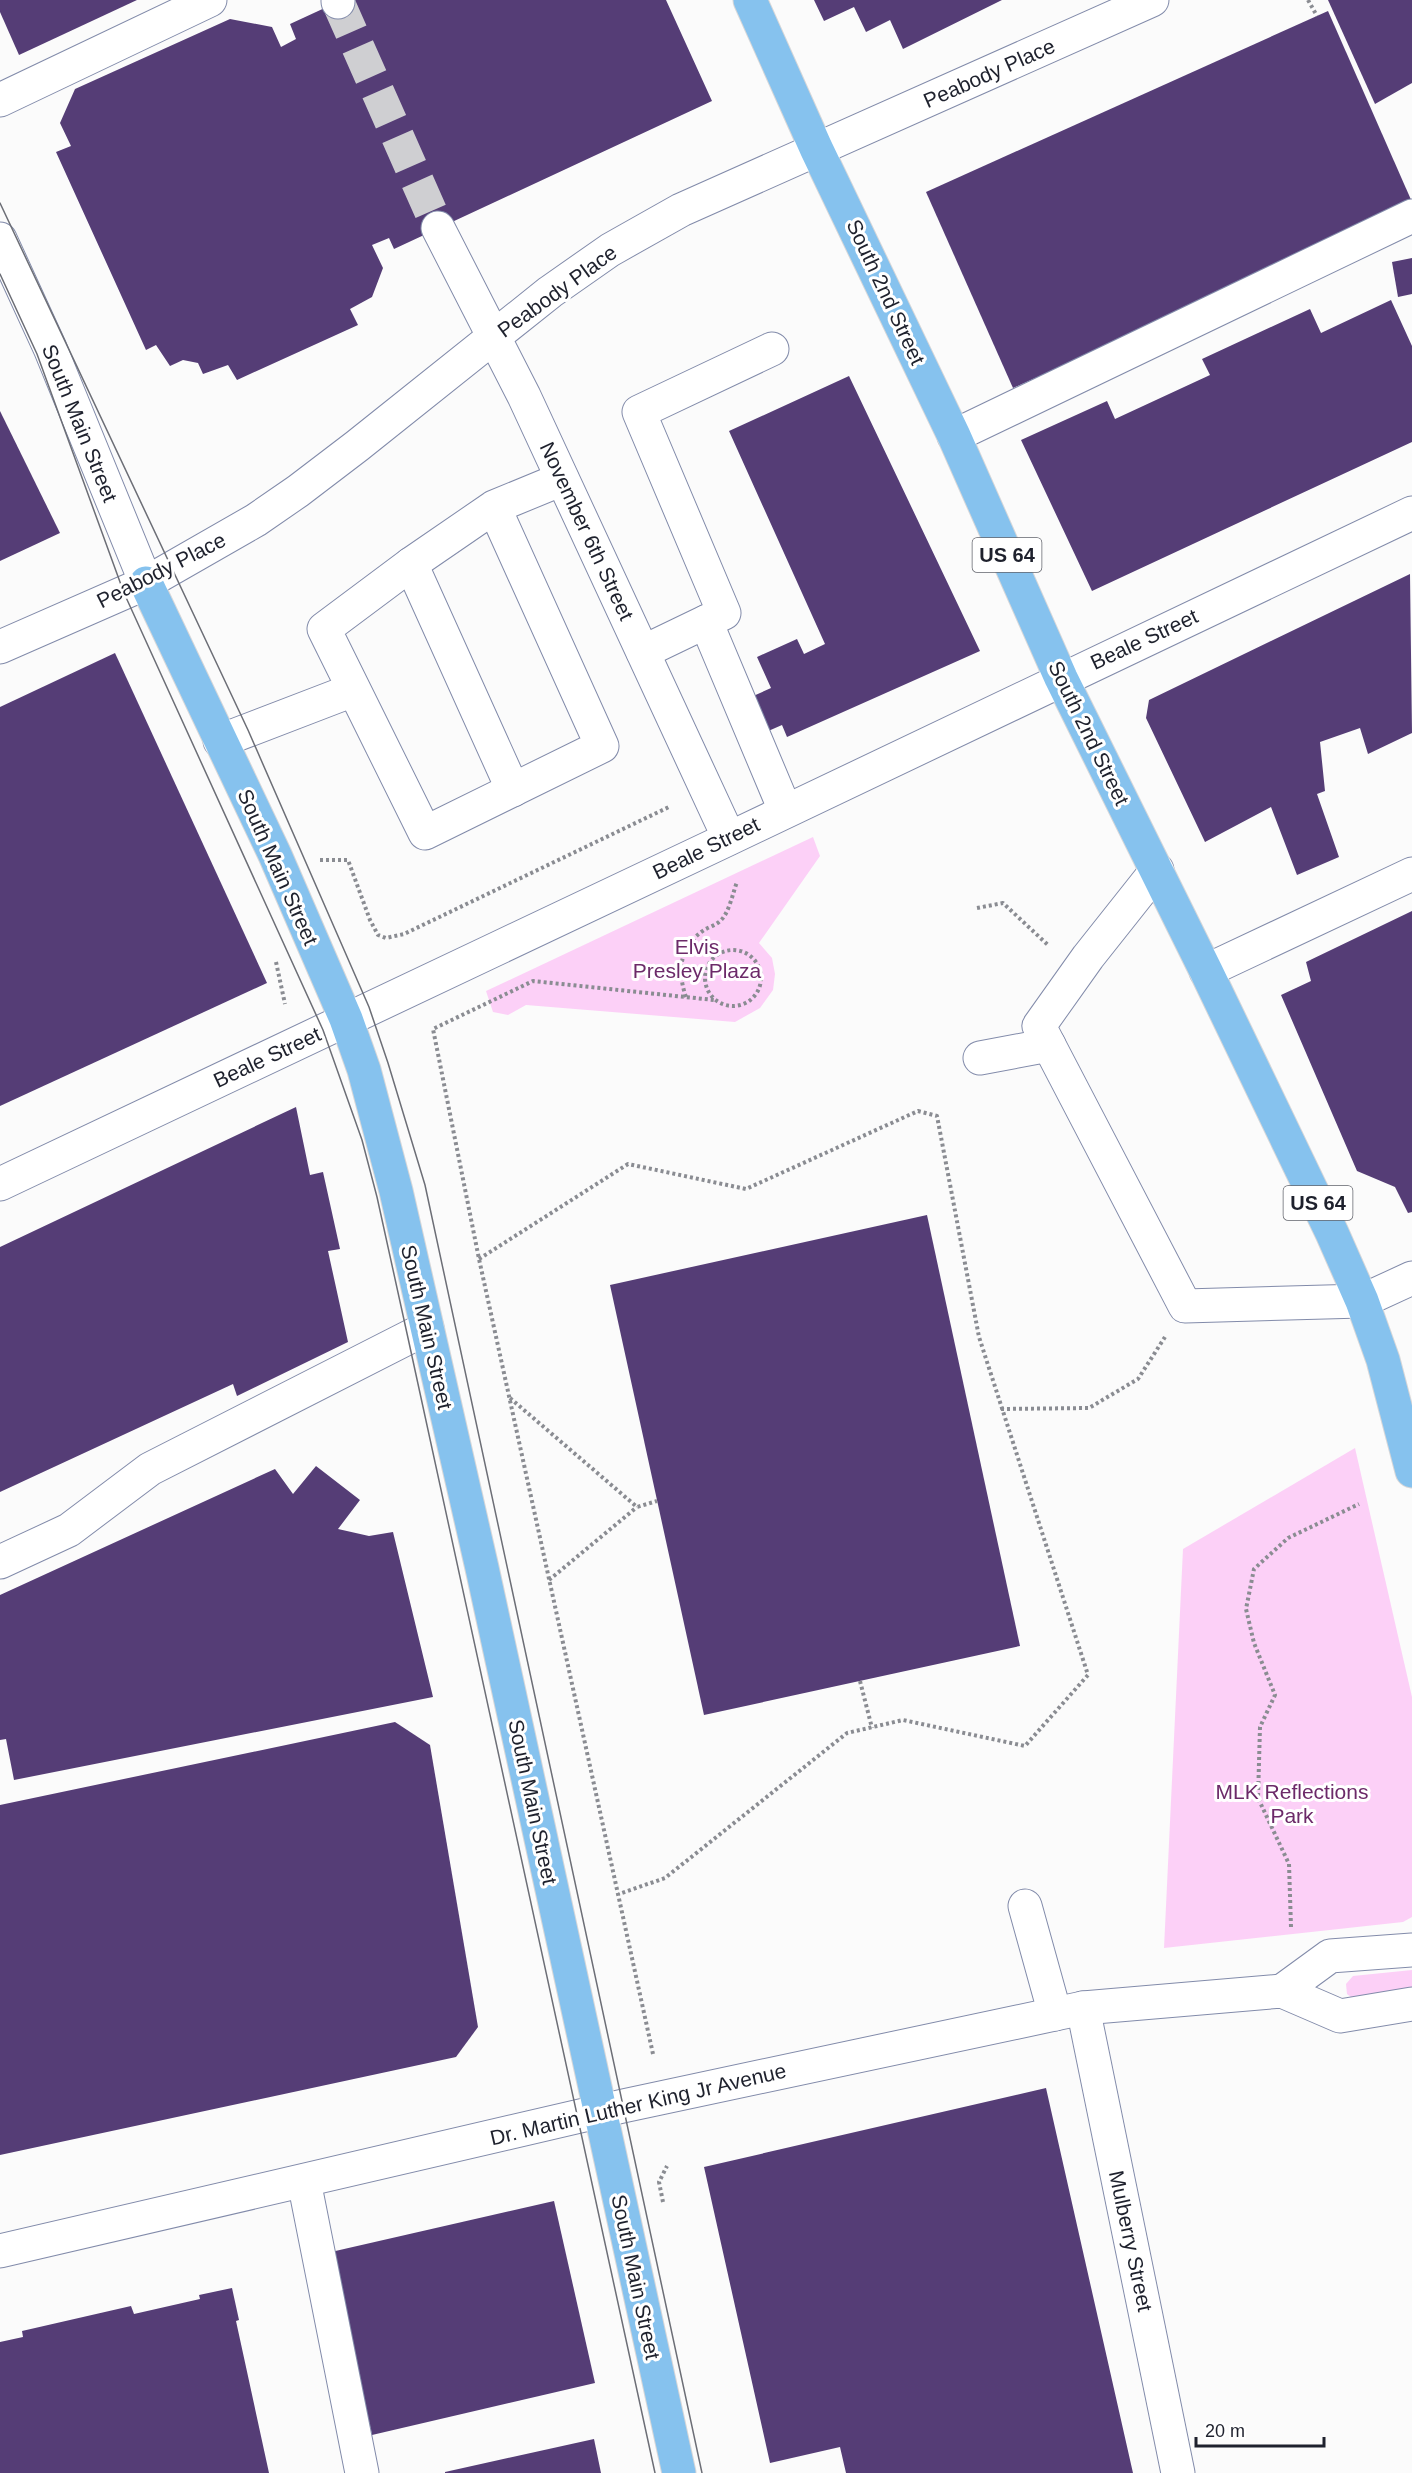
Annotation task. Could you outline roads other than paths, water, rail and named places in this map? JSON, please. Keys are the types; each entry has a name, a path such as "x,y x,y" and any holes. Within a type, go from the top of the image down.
{"main road":[{"name":"South 2nd Street","path":"750,0 816,148 954,436 1061,678 1157,870 1332,1233 1362,1301 1383,1360 1412,1471"},
{"name":"South Main Street","path":"146,583 275,855 346,1019 364,1070 396,1191 487,1590 679,2473"}],"street":[{"path":"0,100 210,0"},
{"name":"Peabody Place","path":"0,647 146,583 256,520 298,491 418,398 493,336 610,250 681,210 1152,0"},
{"path":"954,436 1412,216"},
{"name":"November 6th Street","path":"438,228 562,479 729,838"},
{"name":"South Main Street","path":"0,239 50,348 146,583"},
{"path":"643,652 724,613 639,412 772,349"},
{"path":"494,507 602,746 425,833 324,629 411,564 494,507 562,479"},
{"name":"Beale Street","path":"0,1184 1412,513"},
{"path":"411,564 513,790"},
{"path":"706,622 785,810"},
{"path":"220,741 353,690"},
{"path":"1157,870 1039,1026 1185,1306 1362,1301 1412,1278"},
{"path":"1206,971 1412,874"},
{"path":"980,1058 1049,1045"},
{"path":"0,1562 69,1530 150,1469 427,1328"},
{"name":"Mulberry Street","path":"1025,1906 1069,2011 1178,2473"},
{"path":"1282,1991 1330,1956 1412,1950"},
{"name":"Dr. Martin Luther King Jr Avenue","path":"0,2251 600,2112 1069,2011 1282,1991 1340,2016 1412,2004"},
{"path":"304,2181 362,2473"}],"tunnel":[{"path":"338,2 438,228"}],"tram line":[{"path":"0,203 248,730 369,1007 388,1063 425,1185 702,2473"},
{"path":"0,274 37,354 124,593 323,1030 362,1140 408,1338 655,2473"}],"park label":[{"name":"Elvis Presley Plaza","path":"697,958"},
{"name":"MLK Reflections Park","path":"1292,1803"}]}
